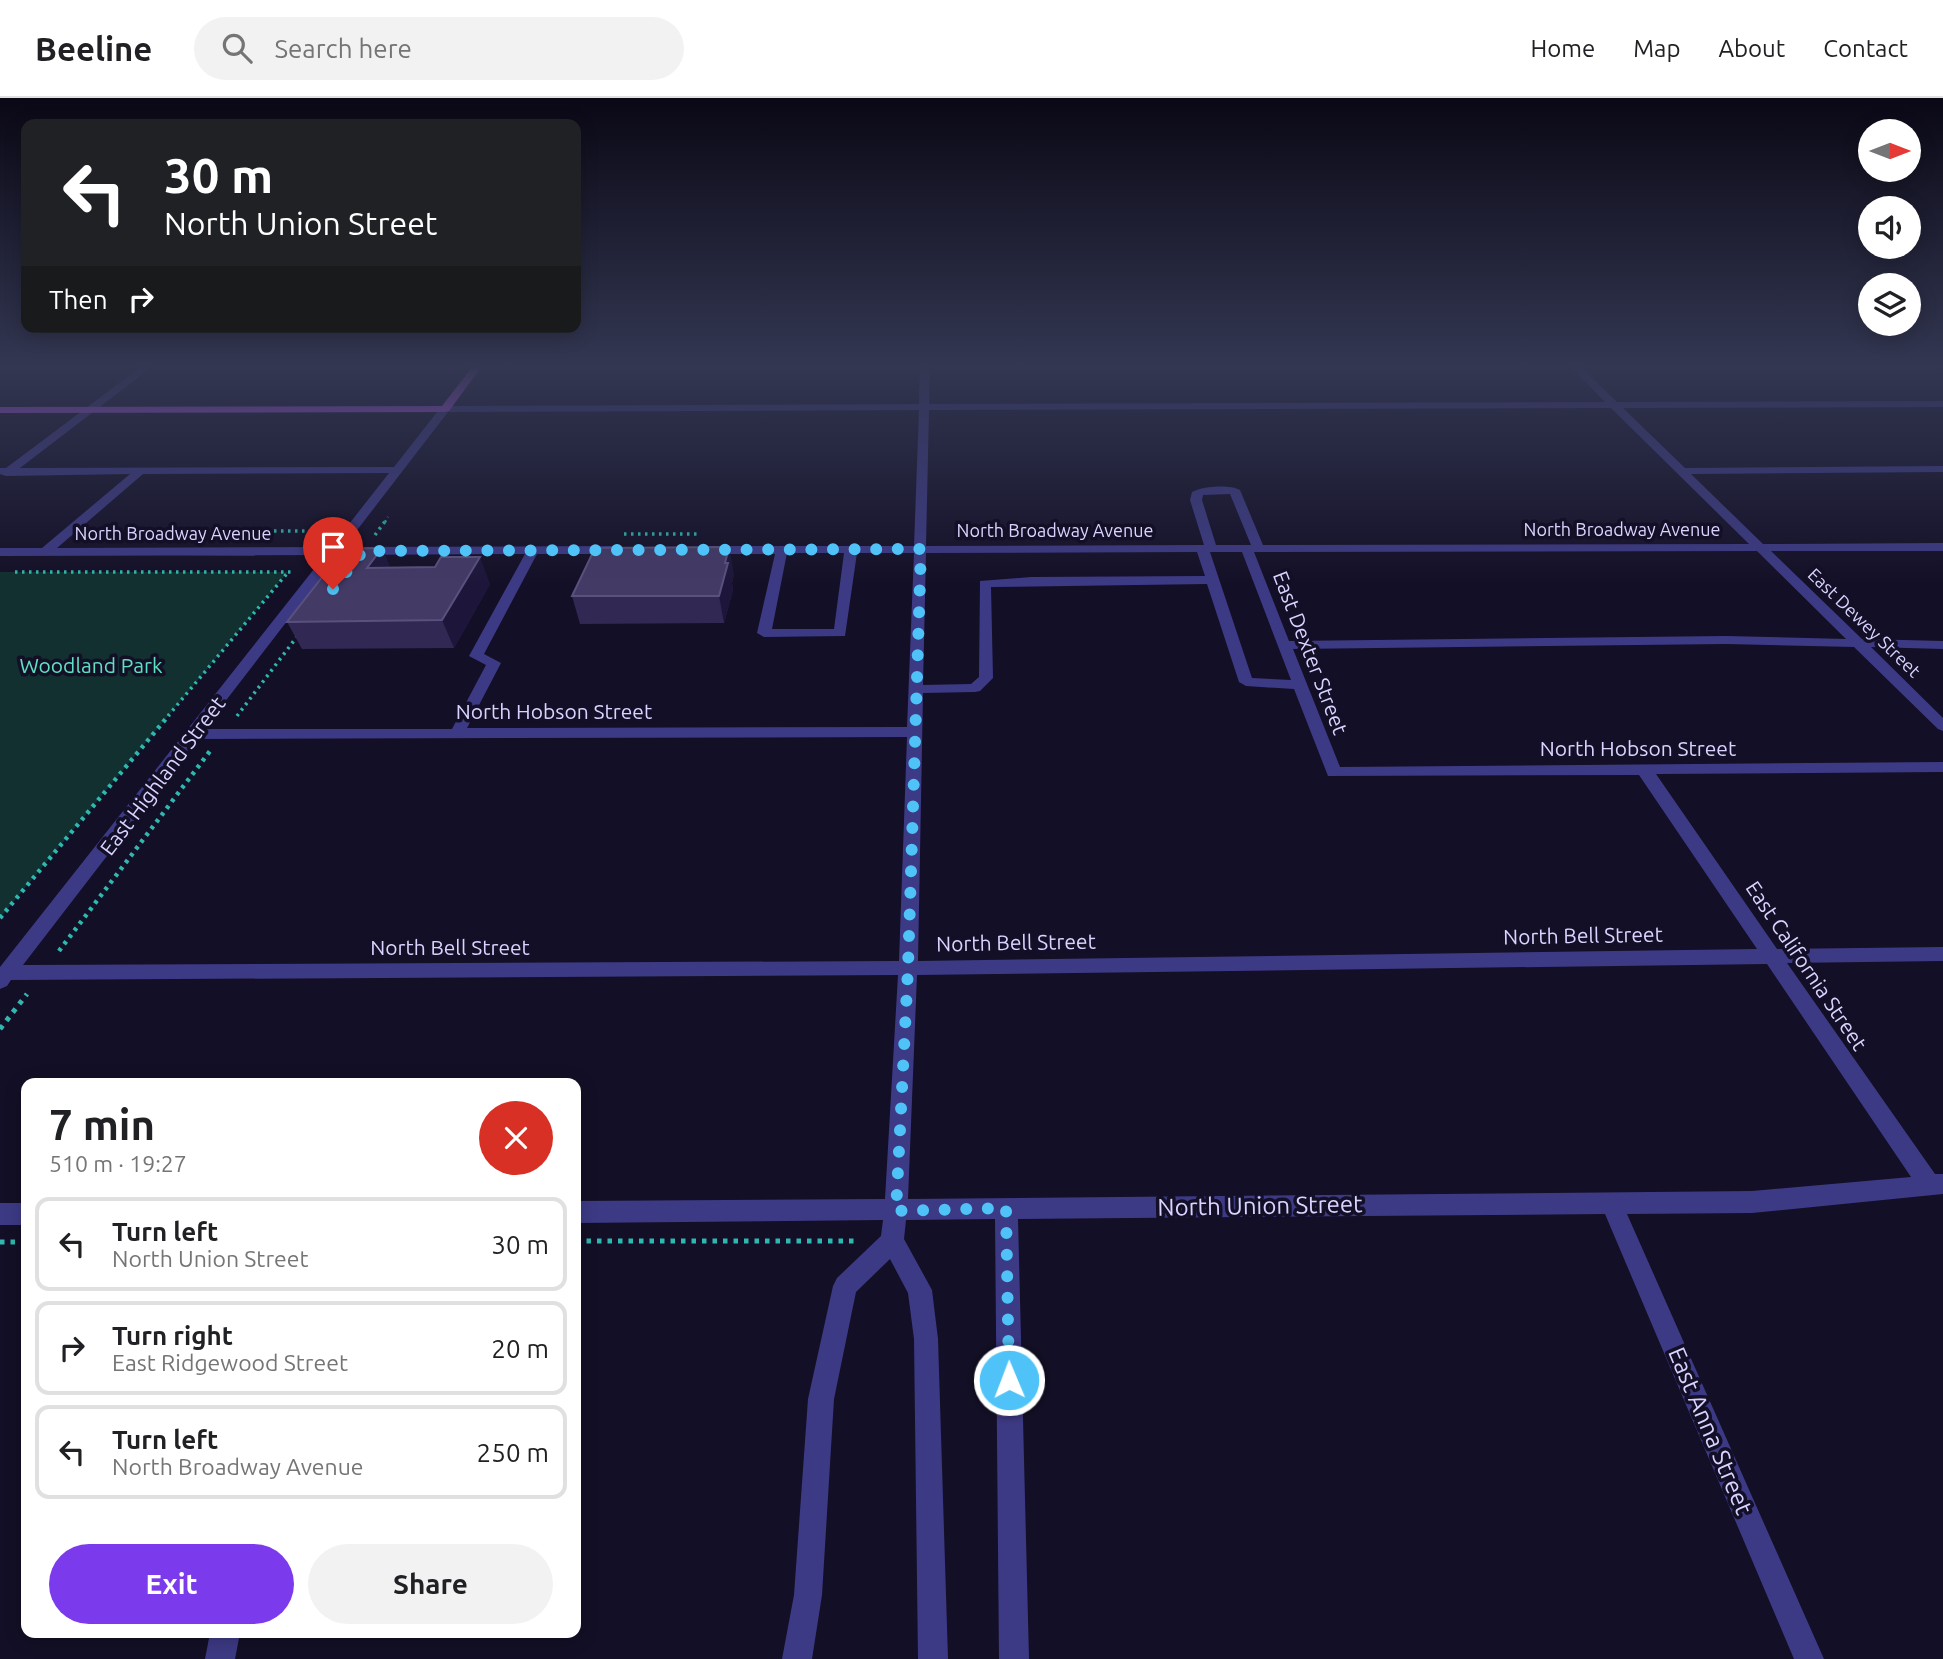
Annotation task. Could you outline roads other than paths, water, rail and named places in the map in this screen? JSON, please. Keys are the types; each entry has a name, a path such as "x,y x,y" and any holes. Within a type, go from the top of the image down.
{"street":[{"path":"3,473 50,439"},
{"name":"East Highland Street","path":"3,977 422,439"},
{"path":"924,439 908,968 896,1211 892,1241 920,1290 926,1339 933,1659"},
{"name":"East Dewey Street","path":"1647,439 1943,726"},
{"path":"1680,471 1943,469"},
{"path":"3,473 397,470"},
{"path":"46,551 140,471"},
{"name":"East Dexter Street","path":"1207,548 1196,500 1198,492 1214,489 1234,490 1284,645 1334,772"},
{"name":"North Broadway Avenue","path":"699,550 921,549 1030,565 1207,548 1943,547"},
{"path":"1207,548 1212,580 1245,682 1300,685"},
{"path":"782,550 764,634 840,633 851,549"},
{"path":"457,734 494,663 476,656 533,550"},
{"name":"North Broadway Avenue","path":"0,552 630,550"},
{"path":"918,689 975,688 986,678 985,584 1030,565 1212,580"},
{"path":"1284,645 1726,640 1943,645"},
{"name":"North Hobson Street","path":"191,734 916,732"},
{"name":"North Hobson Street","path":"1334,772 1943,767"},
{"name":"East California Street","path":"1645,771 1772,956 1936,1185"},
{"name":"North Bell Street","path":"3,977 43,973 908,968 1943,954"},
{"name":"North Union Street","path":"581,1212 1752,1202 1936,1185"},
{"name":"East Anna Street","path":"1611,1202 1809,1659"},
{"path":"1006,1208 1014,1659"},
{"path":"0,1214 21,1214"},
{"path":"797,1659 808,1595 821,1399 845,1286 867,1262 892,1241"},
{"path":"220,1659 224,1638"}],"park label":[{"name":"Woodland Park","path":"91,666"}]}
